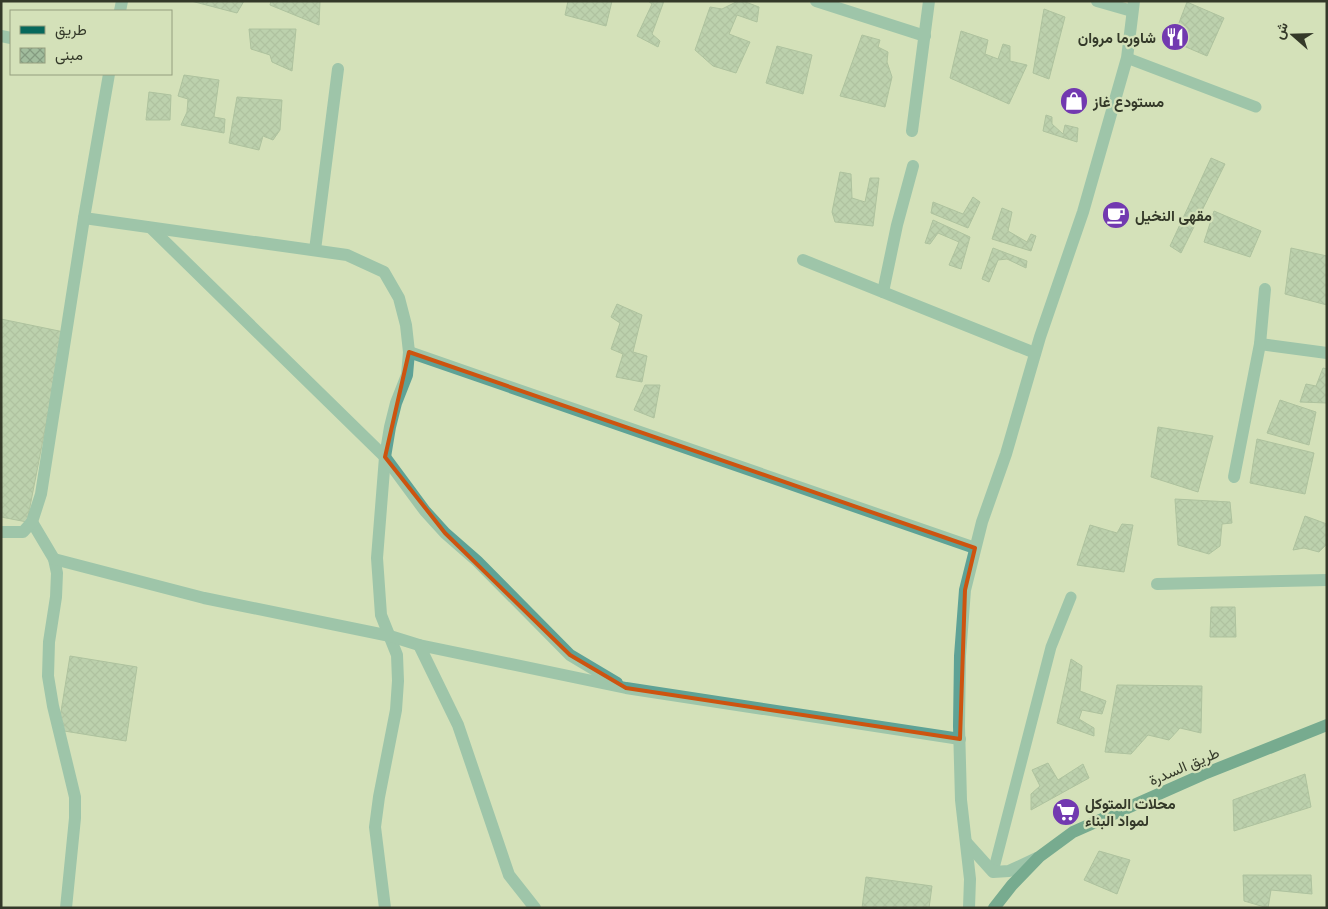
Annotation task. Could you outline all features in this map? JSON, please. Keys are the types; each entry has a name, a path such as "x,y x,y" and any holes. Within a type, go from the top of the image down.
{"main road":[{"name":"طريق السدرة","path":"994,908 1012,885 1039,857 1073,832 1204,774 1327,725"}],"street":[{"path":"816,1 925,36"},
{"path":"912,131 929,1"},
{"path":"968,908 970,879 961,800 960,739 960,656 965,590 982,522 1006,454 1035,354 1083,212 1127,58 1133,6 1097,1"},
{"path":"315,250 338,68"},
{"path":"1,532 23,532 32,522 41,494 84,218 109,75"},
{"path":"883,292 897,225 913,166"},
{"path":"84,218 347,255 384,272 400,298 410,352 407,375 396,403 385,457 377,558 381,615 397,654 398,681 396,710 375,827 385,908"},
{"path":"151,228 385,457 445,533 477,561 570,655 626,688"},
{"path":"803,260 1035,354"},
{"path":"1234,477 1260,344 1265,289"},
{"path":"1260,344 1327,352"},
{"path":"410,352 975,548"},
{"path":"32,522 54,558 57,573 56,597 49,642 48,676 75,804 66,908"},
{"path":"54,558 204,598 390,636 419,645 626,688 960,739"},
{"path":"1157,584 1327,580"},
{"path":"419,645 458,724 509,874 535,908"},
{"path":"966,842 993,872 1008,871 1039,857"}],"lane":[{"path":"1127,58 1256,107"},
{"path":"993,872 1051,647 1071,597"}],"highlighted area":[{"path":"409,352 975,548 965,590 960,739 626,688 570,655 445,533 385,457"}],"building":[{"path":"191,1 244,1 237,13"},
{"path":"271,1 320,1 319,25 270,5"},
{"path":"568,1 612,1 606,26 565,15"},
{"path":"648,1 664,1 652,34 660,41 658,47 637,36 652,4"},
{"path":"738,1 759,7 757,22 737,15 729,34 750,42 736,73 713,66 695,50 710,7 722,9"},
{"path":"1187,2 1224,18 1207,56 1172,41"},
{"path":"1044,9 1065,17 1049,79 1033,73"},
{"path":"249,29 296,29 292,71 272,62 270,55 251,49"},
{"path":"961,31 988,40 985,54 998,59 1003,44 1010,46 1010,61 1027,65 1009,104 950,78"},
{"path":"862,35 880,40 878,47 888,52 887,62 892,77 885,107 840,96"},
{"path":"777,46 812,55 803,94 766,83"},
{"path":"184,75 219,80 214,117 225,119 224,133 181,125 187,112 188,99 178,96"},
{"path":"149,92 171,95 170,120 146,120"},
{"path":"237,97 282,100 280,130 273,140 263,136 259,150 229,143"},
{"path":"1046,115 1052,117 1052,124 1063,134 1065,125 1078,128 1077,142 1043,131"},
{"path":"1211,158 1225,164 1181,253 1170,246"},
{"path":"840,172 851,174 852,198 865,202 870,178 879,178 873,226 835,222 832,212"},
{"path":"973,197 980,202 968,228 931,213 933,202 963,214"},
{"path":"1002,208 1012,212 1008,231 1027,242 1031,234 1036,236 1031,251 992,239"},
{"path":"1214,211 1261,231 1250,257 1204,242"},
{"path":"933,220 970,237 961,269 949,265 959,242 938,233 930,244 925,243"},
{"path":"993,248 1027,261 1026,268 1007,259 998,260 989,282 982,279"},
{"path":"1291,248 1327,256 1327,305 1285,294"},
{"path":"617,304 642,315 633,352 647,356 642,382 616,377 623,354 611,349 620,323 611,317"},
{"path":"1,319 64,332 27,522 1,517"},
{"path":"1323,368 1327,369 1327,403 1300,402 1306,384 1316,386"},
{"path":"645,385 660,385 654,418 634,410"},
{"path":"1280,400 1316,412 1309,445 1267,433"},
{"path":"1158,427 1213,436 1198,492 1151,477"},
{"path":"1257,439 1314,453 1305,494 1250,483"},
{"path":"1175,499 1230,502 1232,523 1222,524 1220,546 1209,554 1178,545"},
{"path":"1305,516 1327,524 1327,544 1319,552 1304,548 1293,550"},
{"path":"1122,524 1133,525 1124,572 1077,565 1090,525 1117,533"},
{"path":"1211,607 1235,607 1236,637 1210,637"},
{"path":"70,656 137,667 126,741 58,730"},
{"path":"1071,659 1082,666 1080,691 1106,701 1102,714 1082,710 1079,719 1094,728 1094,736 1057,723"},
{"path":"1117,685 1202,686 1201,733 1180,728 1169,740 1148,735 1131,754 1105,752"},
{"path":"1048,763 1058,780 1083,764 1089,778 1031,810 1031,794 1040,786 1032,770"},
{"path":"1305,774 1311,807 1234,831 1233,800"},
{"path":"1099,851 1130,860 1117,894 1084,880"},
{"path":"1243,875 1311,875 1312,894 1271,890 1268,908 1244,901"},
{"path":"866,877 932,886 929,908 862,908"}],"place":[{"name":"شاورما مروان","path":"1175,37"},
{"name":"مستودع غاز","path":"1074,101"},
{"name":"مقهى النخيل","path":"1116,215"},
{"name":"محلات المتوكل لمواد البناء","path":"1066,812"}]}
